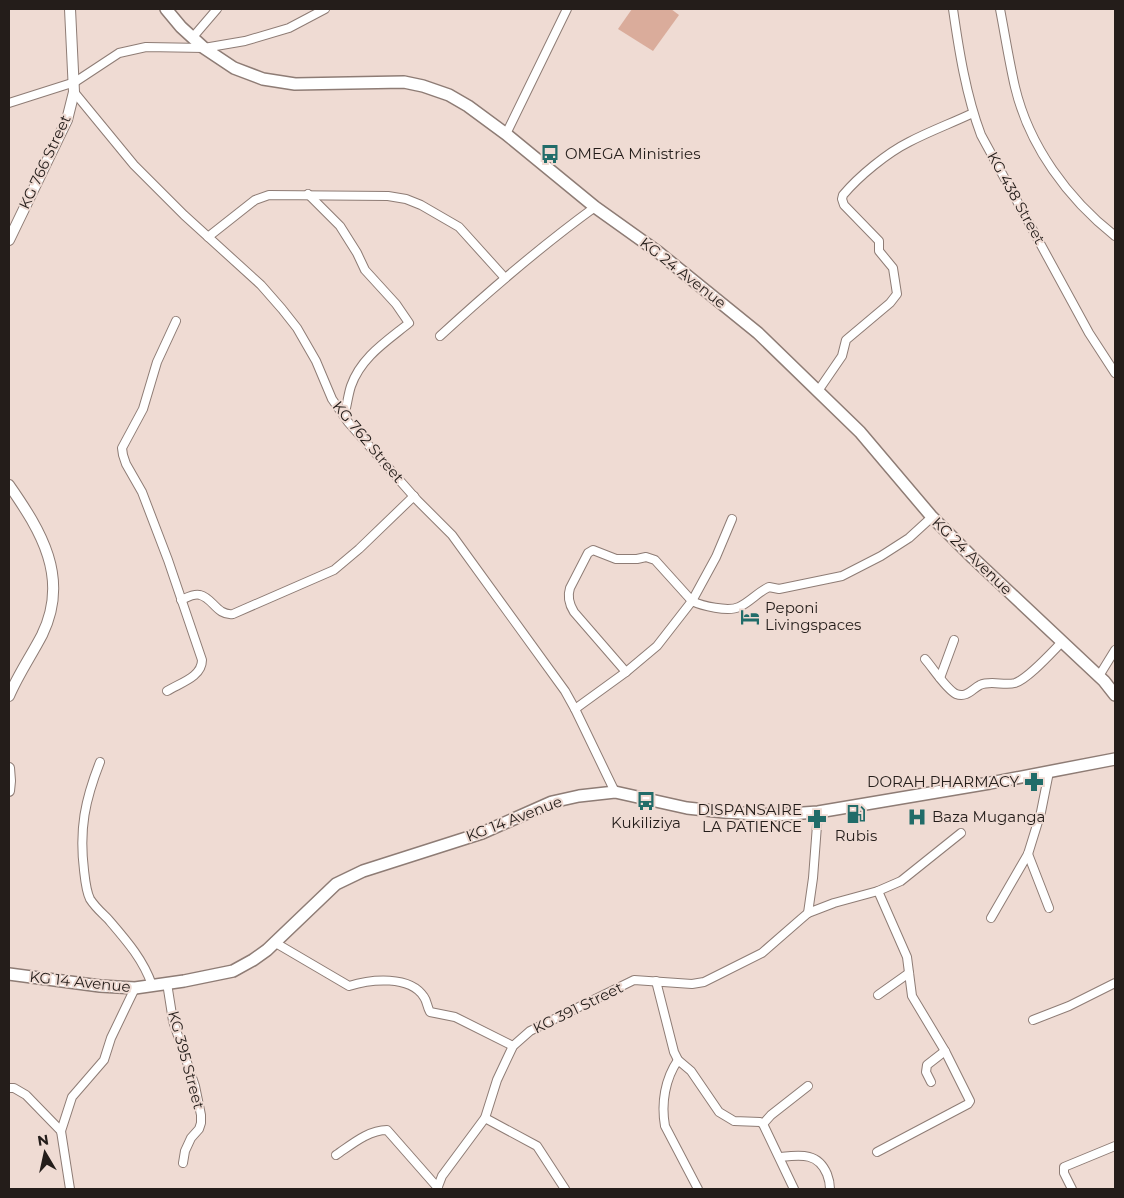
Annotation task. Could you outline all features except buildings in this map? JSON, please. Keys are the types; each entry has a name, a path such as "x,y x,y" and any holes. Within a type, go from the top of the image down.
{"main road":[{"name":"KG 24 Avenue","path":"166,9 204,48 234,68 263,79 295,84 404,82 449,95 468,106 506,134 595,208 658,252 758,333 860,432 932,517 1099,676 1115,695"},
{"name":"KG 14 Avenue","path":"9,974 110,987 135,988 233,971 254,960 336,884 363,871 482,833 552,802 579,796 615,792 669,805 724,812 773,815 818,812 1115,759"}],"street":[{"name":"KG 766 Street","path":"9,240 67,120 75,87 70,9"},
{"path":"193,37 217,9"},
{"path":"9,103 75,87 119,53 146,48 204,48 245,41 272,34 325,9"},
{"path":"506,134 567,9"},
{"name":"KG 438 Street","path":"953,9 968,92 981,135 1089,333 1115,373"},
{"path":"1000,9 1015,88 1033,137 1049,166 1100,224 1115,236"},
{"name":"KG 762 Street","path":"75,87 134,165 208,237 261,285 297,328 316,361 332,399 344,416 414,496 452,535 565,691 615,792"},
{"path":"818,391 842,356 846,340 890,303 896,294 893,268 879,251 879,241 844,205 843,195 866,173 898,148 973,113"},
{"path":"308,194 340,226 358,253 364,270 396,304 409,323 371,354 363,364 352,385 344,416"},
{"path":"208,237 262,197 269,195 388,196 414,202 460,227 505,278"},
{"path":"440,336 474,304 551,239 595,208"},
{"path":"166,691 198,673 202,667 202,660 180,600 168,560 137,480 122,456 122,448 144,409 157,362 176,321"},
{"path":"9,485 29,514 44,544 49,555 53,581 50,610 43,632 16,679 9,696"},
{"path":"180,600 200,595 222,612 233,614 283,591 327,574 343,564 414,496"},
{"path":"626,672 570,606 568,594 570,588 588,553 593,550 616,558 637,559 646,557 655,560 692,601 712,607 738,608 769,587 779,589 842,576 881,556 909,538 932,517"},
{"path":"575,709 626,672 657,646 692,601 716,557 732,519"},
{"path":"940,678 954,640"},
{"path":"926,659 954,693 962,695 969,693 980,685 988,683 1016,683 1034,669 1062,642"},
{"path":"1099,676 1115,650"},
{"path":"100,762 93,779 83,817 82,850 85,883 90,899 139,957 147,970 152,985"},
{"path":"9,768 9,791"},
{"path":"991,918 1028,854 1041,812 1049,772"},
{"path":"808,913 813,878 818,812"},
{"name":"KG 391 Street","path":"438,1189 442,1176 485,1118 498,1080 513,1046 530,1031 634,980 692,984 704,982 762,954 808,913 834,902 878,891 901,881 961,833"},
{"path":"1028,854 1049,908"},
{"path":"877,1152 968,1104 970,1101 945,1051 912,996 907,957 878,891"},
{"path":"274,942 349,986 365,981 401,981 412,985 424,997 430,1012 455,1017 513,1046"},
{"path":"878,995 909,973"},
{"path":"656,981 674,1052 678,1060 691,1071 719,1112 734,1121 760,1122 763,1124 794,1189"},
{"name":"KG 395 Street","path":"167,983 173,1020 201,1115 199,1129 191,1138 185,1150 183,1163"},
{"path":"1033,1020 1069,1006 1115,983"},
{"path":"70,1189 61,1131 72,1098 104,1060 111,1038 135,988"},
{"path":"932,1082 926,1072 927,1065 945,1051"},
{"path":"678,1060 667,1080 663,1115 665,1126 698,1189"},
{"path":"763,1124 771,1115 808,1086"},
{"path":"9,1088 14,1088 26,1095 61,1131"},
{"path":"485,1118 537,1146 565,1189"},
{"path":"336,1155 358,1139 387,1130 438,1189"},
{"path":"1072,1189 1064,1173 1064,1167 1115,1146"},
{"path":"780,1157 799,1155 817,1159 823,1164 830,1183 830,1189"}],"shaded area":[{"path":"632,9 671,9 679,15 653,51 618,29"}],"place":[{"name":"OMEGA Ministries","path":"550,154"},
{"name":"Peponi Livingspaces","path":"750,617"},
{"name":"DORAH PHARMACY","path":"1034,782"},
{"name":"Kukiliziya","path":"646,801"},
{"name":"Rubis","path":"856,814"},
{"name":"Baza Muganga","path":"917,817"},
{"name":"DISPANSAIRE LA PATIENCE","path":"817,819"}]}
